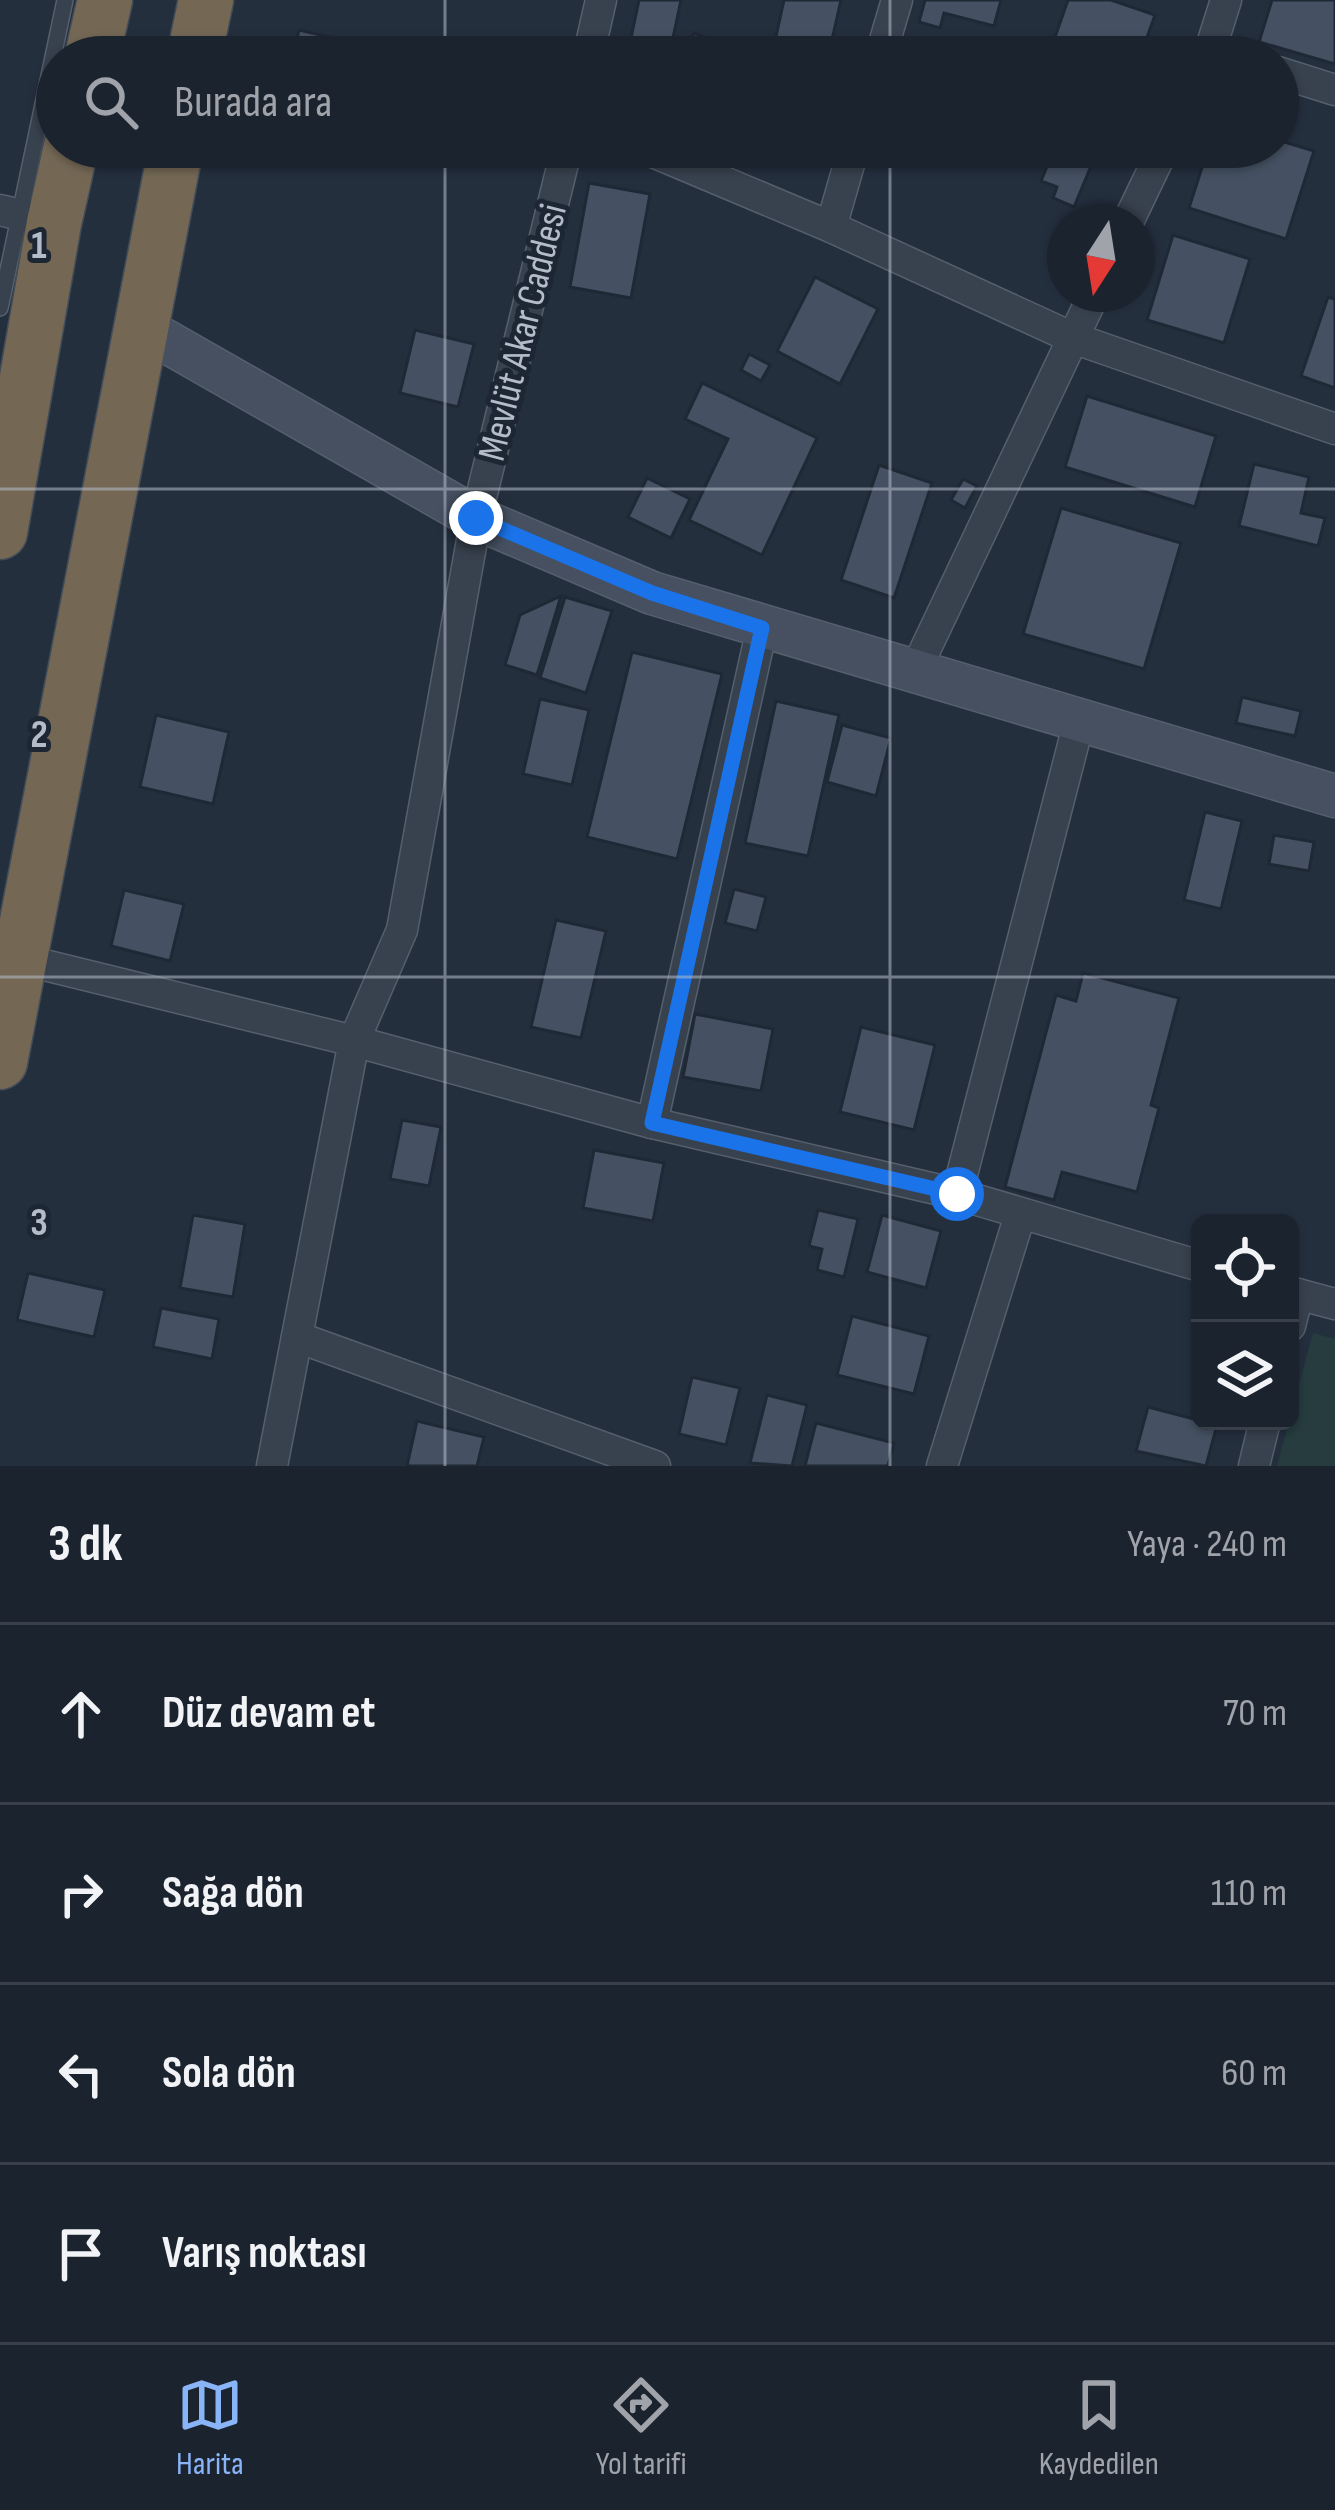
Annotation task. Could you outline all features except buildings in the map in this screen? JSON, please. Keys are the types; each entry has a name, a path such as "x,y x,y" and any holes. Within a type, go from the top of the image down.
{"highway":[{"path":"97,36 105,0"},
{"path":"198,36 206,0"},
{"path":"0,532 24,216 57,168"},
{"path":"0,1062 172,168"}],"street":[{"path":"593,36 601,0"},
{"path":"886,36 897,0"},
{"path":"1219,36 1226,0"},
{"path":"1299,79 1335,90"},
{"name":"Mevlüt Akar Caddesi","path":"272,1466 355,1041 402,930 476,518 562,168"},
{"path":"691,168 1073,338 1335,430"},
{"path":"831,227 848,168"},
{"path":"1138,204 1155,168"},
{"path":"916,671 1085,312"},
{"path":"141,327 476,518 652,593 1335,796"},
{"path":"652,1123 762,628"},
{"path":"957,1194 1080,718"},
{"path":"20,959 355,1041 652,1123 957,1194 1191,1263"},
{"path":"942,1466 1020,1215"},
{"path":"1299,1294 1335,1304"},
{"path":"297,1337 655,1466"},
{"path":"1254,1466 1263,1430"}],"lane":[{"path":"58,36 65,0"},
{"path":"0,308 36,153"}],"green space":[{"path":"1313,1333 1335,1339 1335,1466 1277,1466 1287,1430 1299,1430 1299,1385"}],"route":[{"path":"476,518 652,593 762,628 652,1123 957,1194"}]}
